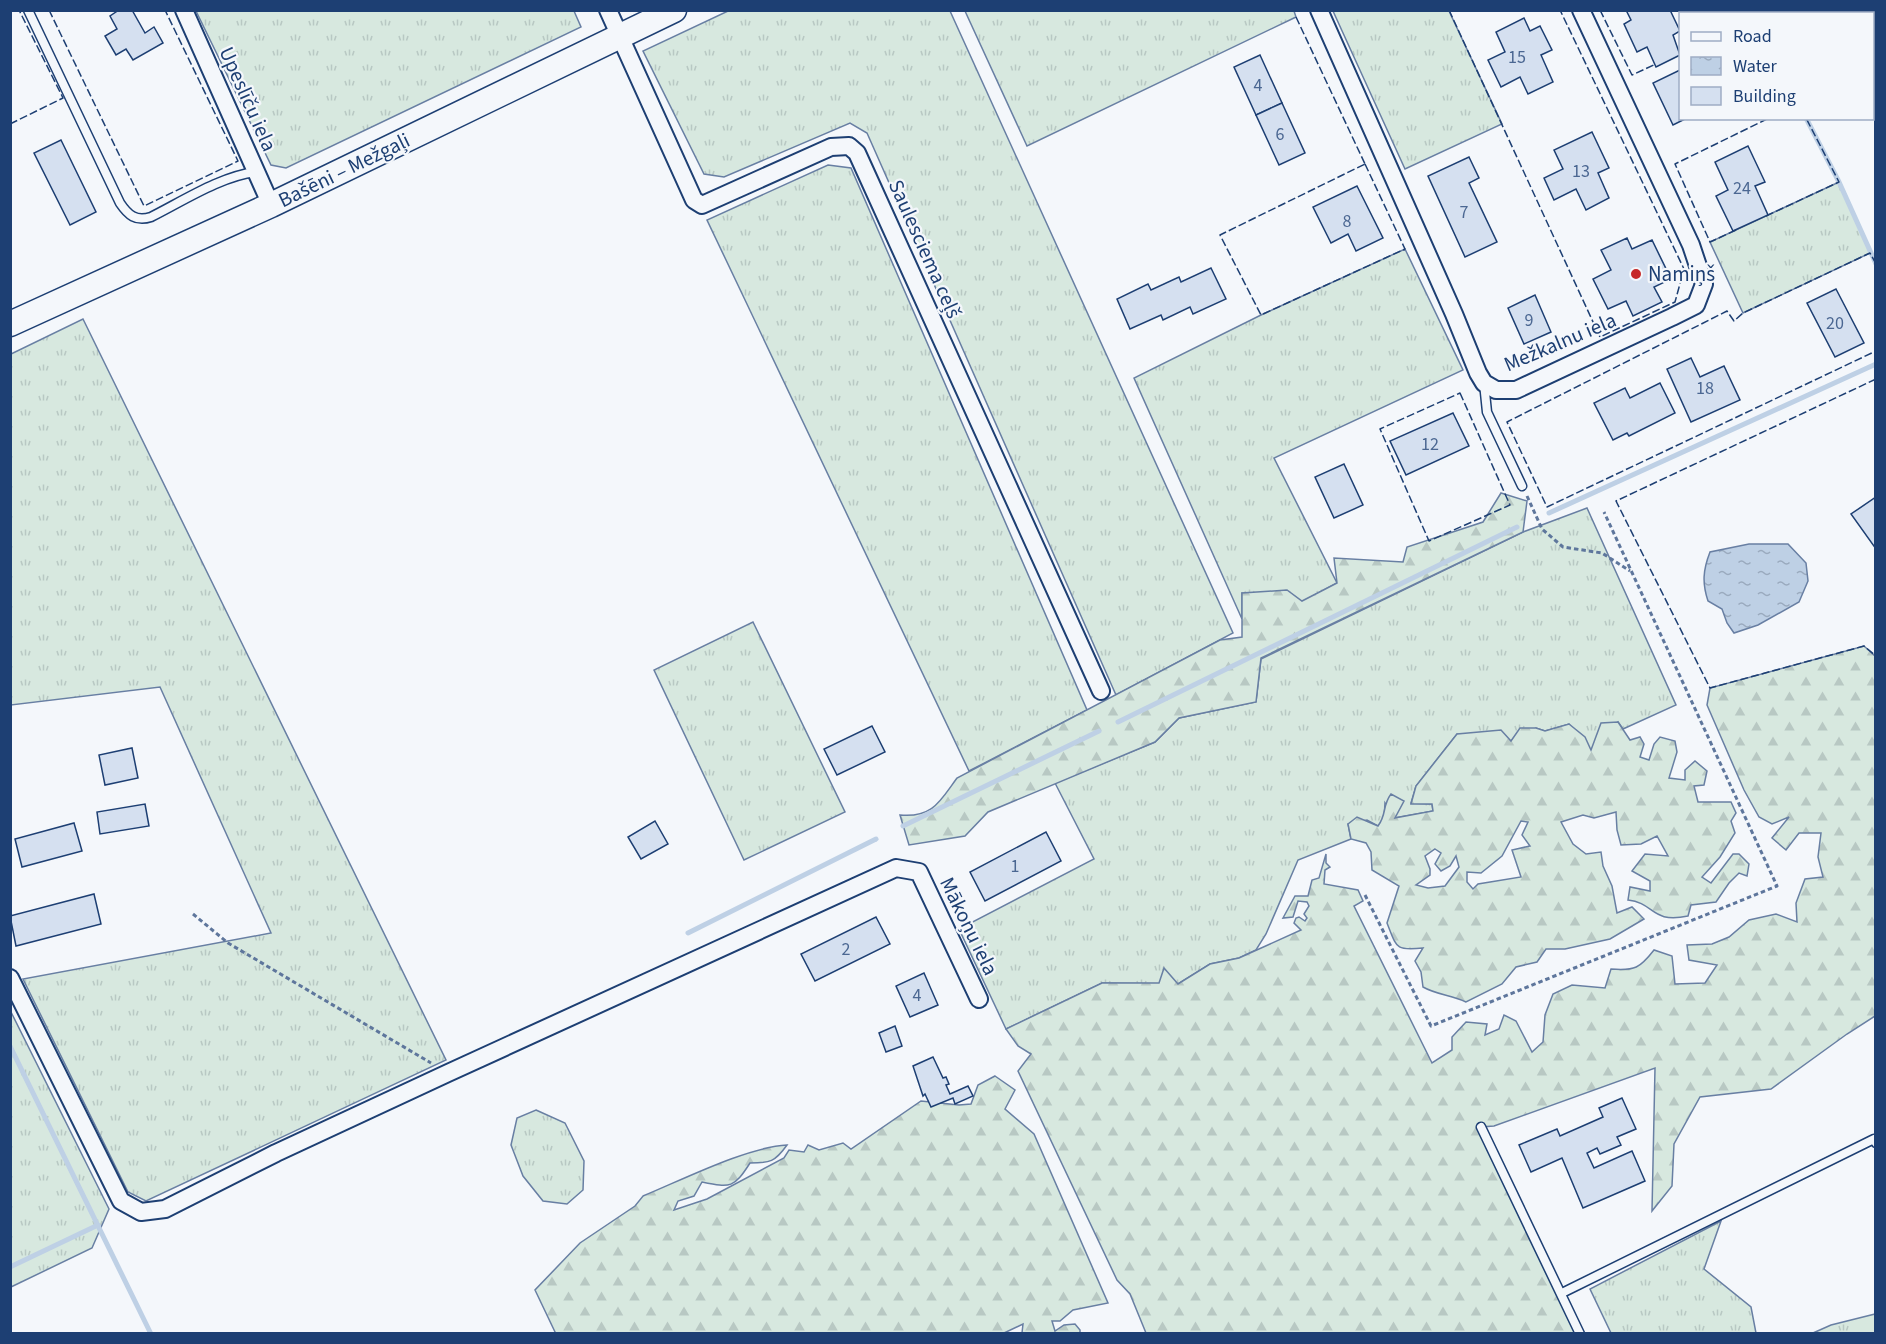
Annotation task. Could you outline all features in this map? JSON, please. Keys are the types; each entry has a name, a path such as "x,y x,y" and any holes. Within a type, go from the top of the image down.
{"street":[{"name":"Upeslīču iela","path":"184,10 271,206"},
{"path":"608,10 621,36"},
{"name":"Bašēni – Mežgaļi","path":"10,324 271,206 674,10"},
{"name":"Mežkalnu iela","path":"1319,10 1478,372 1484,383 1496,390 1516,390 1696,305 1704,284 1691,245 1581,10"},
{"name":"Saulesciema ceļš","path":"621,36 694,200 702,205 831,147 849,146 857,153 1101,691"},
{"name":"Mākoņu iela","path":"448,1072 896,868 919,872 980,999"},
{"path":"10,978 121,1201 141,1212 165,1209 276,1153 448,1072"}],"lane":[{"path":"28,10 120,203 131,216 140,219 151,217 226,179 241,173 256,172"},
{"path":"1484,383 1486,412 1522,486"},
{"path":"1481,1127 1580,1334"},
{"path":"1562,1293 1874,1139 1875,1143"}],"path":[{"path":"1522,486 1542,529 1563,547 1602,554 1630,571"},
{"path":"1365,895 1431,1026 1777,886 1604,512"},
{"path":"193,914 228,943 448,1072"}],"green space":[{"path":"196,11 574,11 581,27 286,168 271,165"},
{"path":"728,11 950,11 1233,633 1116,695 867,133 850,123 724,177 704,174 643,51"},
{"path":"965,11 1294,11 1296,17 1027,146"},
{"path":"1333,11 1449,11 1502,124 1405,169"},
{"path":"828,165 851,168 1087,710 969,771 707,220"},
{"path":"1839,182 1870,253 1743,313 1710,242"},
{"path":"1405,249 1463,370 1274,458 1337,583 1302,602 1242,593 1242,619 1134,378 1261,315"},
{"path":"83,319 446,1060 146,1201 128,1192 23,979 271,933 160,687 11,705 11,354"},
{"path":"1501,493 1527,501 1523,532 1261,658 1256,702 1179,718 1155,742 988,812 965,836 909,845 900,815 920,814 928,811 940,801 957,778 1220,640 1242,637 1242,593 1287,590 1302,601 1337,583 1334,558 1403,562 1407,547 1483,522"},
{"path":"1587,508 1676,705 1623,729 1618,722 1591,750 1569,724 1545,731 1536,728 1511,741 1457,734 1416,786 1411,803 1432,804 1433,811 1394,818 1385,803 1384,819 1378,826 1367,820 1348,824 1351,839 1298,860 1266,934 1256,950 1239,958 1210,964 1178,984 1102,983 1006,1029 959,929 1094,859 1055,783 1155,742 1179,718 1256,702 1261,659 1523,532"},
{"path":"753,622 845,812 744,860 654,670"},
{"path":"1864,646 1875,656 1875,1016 1771,1089 1700,1097 1674,1144 1672,1186 1652,1211 1655,1068 1494,1126 1481,1127 1580,1333 1146,1333 1130,1294 1117,1280 1018,1071 1031,1054 1018,1046 1006,1029 1102,983 1159,983 1164,968 1178,984 1210,964 1239,958 1301,930 1294,923 1296,918 1299,917 1305,921 1307,918 1304,914 1309,906 1307,902 1298,901 1293,917 1283,918 1295,896 1308,896 1312,880 1319,878 1326,854 1326,863 1330,867 1325,870 1324,884 1358,890 1363,901 1354,906 1432,1063 1452,1050 1452,1037 1466,1022 1487,1024 1485,1035 1499,1029 1504,1015 1516,1021 1532,1052 1543,1042 1545,1015 1553,994 1572,985 1605,988 1611,969 1636,967 1645,961 1654,950 1672,956 1675,984 1705,983 1717,965 1689,960 1687,945 1712,944 1729,937 1749,920 1776,914 1797,922 1796,903 1805,879 1823,877 1818,857 1821,833 1799,833 1786,850 1772,838 1789,817 1772,824 1759,817 1744,790 1707,705 1710,688"},
{"path":"1618,722 1630,740 1640,737 1644,744 1640,757 1649,760 1654,744 1660,737 1675,741 1677,752 1669,778 1685,780 1685,770 1695,761 1707,771 1704,785 1694,786 1698,802 1731,802 1736,813 1731,821 1735,833 1720,857 1702,877 1711,883 1733,854 1739,854 1749,864 1747,876 1739,873 1716,902 1691,905 1688,916 1676,918 1660,915 1644,905 1628,900 1630,887 1650,891 1650,881 1632,871 1645,854 1668,856 1657,836 1641,844 1621,845 1616,812 1594,818 1583,815 1561,822 1573,844 1586,854 1601,852 1603,866 1612,886 1617,913 1632,907 1644,919 1610,939 1565,949 1546,949 1537,962 1516,967 1502,984 1466,1002 1423,987 1421,972 1415,961 1423,948 1407,949 1398,946 1387,923 1399,886 1372,870 1371,852 1366,843 1351,839 1348,824 1357,817 1378,826 1391,794 1404,801 1395,818 1433,811 1432,804 1411,804 1416,786 1457,734 1501,730 1511,741 1520,728 1536,728 1545,731 1569,724 1585,737 1591,750 1601,723","holes":["1521,821 1528,822 1522,835 1530,846 1512,850 1521,877 1478,884 1473,889 1467,882 1467,872 1481,873 1502,856","1435,849 1441,853 1435,864 1441,871 1450,866 1456,856 1459,867 1445,886 1428,888 1416,885 1430,875 1425,856"]},
{"path":"11,1012 109,1209 92,1248 11,1287"},
{"path":"995,1076 1015,1090 1005,1109 1034,1134 1108,1303 1073,1310 1060,1321 1052,1321 1055,1331 1064,1325 1075,1324 1080,1333 1022,1333 1023,1324 1002,1334 556,1334 535,1290 580,1243 635,1206 643,1196 734,1158 771,1147 787,1145 779,1155 771,1160 763,1163 750,1163 740,1177 731,1184 719,1185 702,1182 694,1196 678,1201 674,1210 707,1199 784,1158 789,1150 804,1152 808,1145 819,1150 843,1143 851,1149 921,1101 971,1104 978,1085"},
{"path":"536,1110 565,1123 584,1161 583,1190 567,1204 543,1201 523,1176 511,1145 517,1118"},
{"path":"1721,1221 1704,1269 1751,1307 1756,1333 1611,1333 1590,1289"},
{"path":"1875,1314 1875,1333 1813,1333 1831,1325"}],"water":[{"path":"1749,544 1788,544 1806,563 1808,581 1799,602 1758,625 1734,633 1722,609 1708,601 1704,582 1706,565 1710,552"}],"building":[{"path":"119,10 132,10 145,33 154,27 163,43 133,60 126,49 116,55 105,36 117,29 110,16"},
{"path":"1626,10 1670,10 1679,29 1679,32 1673,35 1679,56 1656,67 1647,47 1637,52 1624,24 1631,20"},
{"path":"1524,18 1530,31 1540,26 1552,50 1541,55 1553,82 1528,94 1520,77 1501,87 1488,60 1505,52 1496,32"},
{"path":"1260,55 1282,103 1256,115 1234,67"},
{"path":"1679,70 1679,120 1683,120 1673,125 1653,83"},
{"path":"1282,103 1305,153 1279,165 1256,115"},
{"path":"1592,132 1609,168 1598,173 1609,198 1586,210 1576,189 1554,200 1544,178 1563,169 1554,150"},
{"path":"61,140 96,212 70,225 34,153"},
{"path":"1748,146 1765,182 1755,186 1768,215 1733,231 1716,196 1728,190 1715,162"},
{"path":"1469,157 1479,178 1469,183 1497,242 1465,257 1428,176"},
{"path":"1357,186 1383,238 1356,251 1348,234 1331,243 1313,207"},
{"name":"Namiņš","path":"1627,238 1632,249 1652,240 1671,279 1654,287 1662,302 1633,316 1626,301 1608,309 1593,279 1611,270 1601,250"},
{"path":"1211,268 1226,299 1193,314 1190,307 1163,320 1161,315 1130,329 1117,299 1148,284 1151,290 1179,277 1181,282"},
{"path":"1836,289 1864,343 1835,357 1807,303"},
{"path":"1535,295 1551,332 1524,344 1508,308"},
{"path":"1691,358 1700,377 1724,366 1740,400 1691,422 1667,369"},
{"path":"1660,383 1675,413 1629,436 1627,433 1613,440 1594,403 1625,388 1630,398"},
{"path":"1453,413 1469,446 1406,475 1390,441"},
{"path":"1344,464 1363,505 1334,518 1315,477"},
{"path":"1876,497 1876,549 1851,514"},
{"path":"872,726 885,752 837,775 824,749"},
{"path":"132,748 138,778 105,785 99,755"},
{"path":"145,804 149,826 100,834 97,812"},
{"path":"655,821 668,844 641,859 628,837"},
{"path":"74,823 82,851 22,867 15,839"},
{"path":"1046,832 1061,861 985,901 970,872"},
{"path":"94,894 101,924 16,946 10,916"},
{"path":"876,917 890,944 815,981 801,954"},
{"path":"924,973 938,1005 910,1017 896,986"},
{"path":"895,1026 902,1046 886,1052 879,1033"},
{"path":"933,1057 943,1078 946,1077 949,1084 946,1085 950,1094 968,1086 973,1096 955,1104 953,1098 931,1107 925,1094 923,1096 913,1066"},
{"path":"1622,1098 1636,1129 1617,1137 1621,1145 1600,1154 1597,1148 1587,1153 1594,1168 1632,1151 1645,1181 1583,1208 1562,1158 1531,1172 1519,1145 1557,1129 1560,1136 1603,1117 1599,1108"}],"waterway":[{"path":"1807,120 1839,182 1876,264"},
{"path":"1549,513 1876,364"},
{"path":"1118,722 1517,527"},
{"path":"903,826 1099,731"},
{"path":"688,933 876,839"},
{"path":"10,1046 151,1334"},
{"path":"10,1267 98,1225"}],"fence":[{"path":"10,124 63,98 19,10"},
{"path":"49,10 144,206 238,161 165,10"},
{"path":"1449,10 1600,337 1675,302 1684,269 1560,10"},
{"path":"1600,10 1632,75 1656,64"},
{"path":"1296,17 1365,164"},
{"path":"1736,230 1710,242 1675,164 1765,120"},
{"path":"1766,216 1839,182 1807,120"},
{"path":"1365,164 1405,249 1261,315 1220,235 1365,164"},
{"path":"1876,264 1870,253 1743,313 1734,321 1727,311 1507,422 1547,507 1876,351"},
{"path":"1876,379 1616,501 1710,688 1864,646 1876,656"},
{"path":"1460,393 1510,505 1429,541 1380,429 1460,393"}],"place":[{"name":"Namiņš","path":"1636,274"}]}
